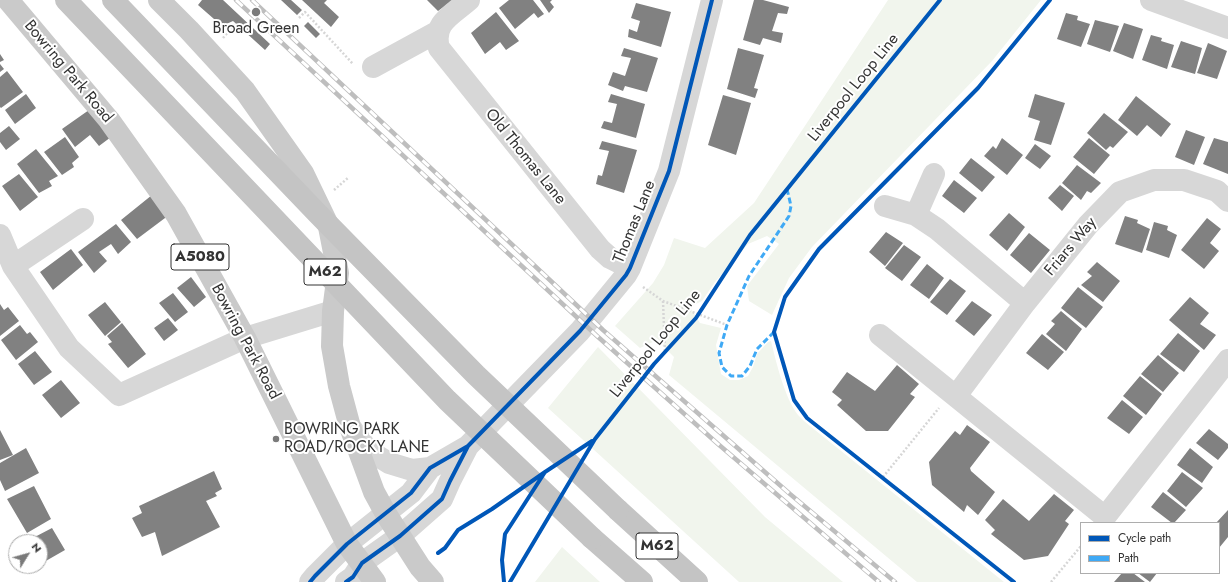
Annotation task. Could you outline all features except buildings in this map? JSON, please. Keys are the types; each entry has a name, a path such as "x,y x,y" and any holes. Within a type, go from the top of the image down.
{"highway":[{"name":"M62","path":"66,0 447,400 592,538 642,582"},
{"name":"M62","path":"113,0 318,214 476,375 618,510 697,582"}],"main road":[{"name":"Bowring Park Road","path":"8,0 109,120 176,214 245,338 347,544 375,582"},
{"path":"159,0 245,91 303,173 329,227 338,273 333,311 332,346 339,386 350,428 374,492 386,514 420,567 433,582"}],"street":[{"path":"373,66 424,33 440,25 469,0"},
{"name":"Thomas Lane","path":"468,446 580,331 628,272 669,171 712,0"},
{"path":"1151,0 1228,28"},
{"name":"Old Thomas Lane","path":"424,33 437,40 439,48 600,249 628,272"},
{"path":"916,215 934,174"},
{"name":"Friars Way","path":"954,394 1025,302 1088,225 1120,192 1154,180 1184,180 1217,191 1228,201"},
{"path":"885,206 916,215 937,229 1025,302"},
{"path":"13,266 83,219"},
{"path":"0,235 13,266 69,348 119,395 245,338 333,311"},
{"path":"880,335 1105,517 1228,360"},
{"path":"350,428 368,450 389,463 412,470 430,468"},
{"path":"310,582 347,544 411,493 430,468 468,446"},
{"path":"346,582 353,577 362,563 400,536 442,499 468,446"}],"path":[{"path":"299,18 305,12 353,65 373,66"},
{"path":"628,272 663,301 697,316 726,325"},
{"path":"663,301 665,353"},
{"path":"883,477 954,394"},
{"path":"877,473 889,482"},
{"path":"1051,582 1080,547"}],"shaded area":[{"path":"888,0 1041,0 992,61 812,247 789,278 772,315 749,301 747,286 779,244 767,236 748,244 715,282 702,301 690,307 700,323 721,328 716,345 721,374 730,380 739,380 748,376 753,367 757,354 768,342 771,341 785,390 793,408 798,415 808,425 1004,582 917,582 669,375 674,357 657,340 640,348 615,326 653,283 664,265 674,238 705,248 754,203"},
{"path":"598,347 765,517 843,582 739,582 548,408"},
{"path":"562,547 600,582 535,582"}],"railway":[{"path":"236,0 597,336 718,444 879,582"},
{"path":"252,0 603,330 790,494 895,582"}],"marked path":[{"path":"774,332 757,349 750,366 742,376 731,376 722,367 719,353 727,325 749,276 789,216 791,206 787,189"}],"cycle path":[{"path":"310,582 347,544 411,493 430,468 468,446 580,331 626,275 669,171 712,0"},
{"name":"Liverpool Loop Line","path":"510,582 595,439 654,364 696,318 750,235 940,0"},
{"path":"1014,582 807,418 794,400 774,332 785,297 819,249 978,88 1050,0"},
{"path":"545,472 592,441"},
{"path":"346,582 353,577 362,563 400,536 442,499 468,446"},
{"path":"438,553 445,548 458,530 492,509 545,472 505,534 502,560 504,582"}],"place":[{"name":"Broad Green","path":"256,12"},
{"name":"BOWRING PARK ROAD/ROCKY LANE","path":"276,439"}]}
